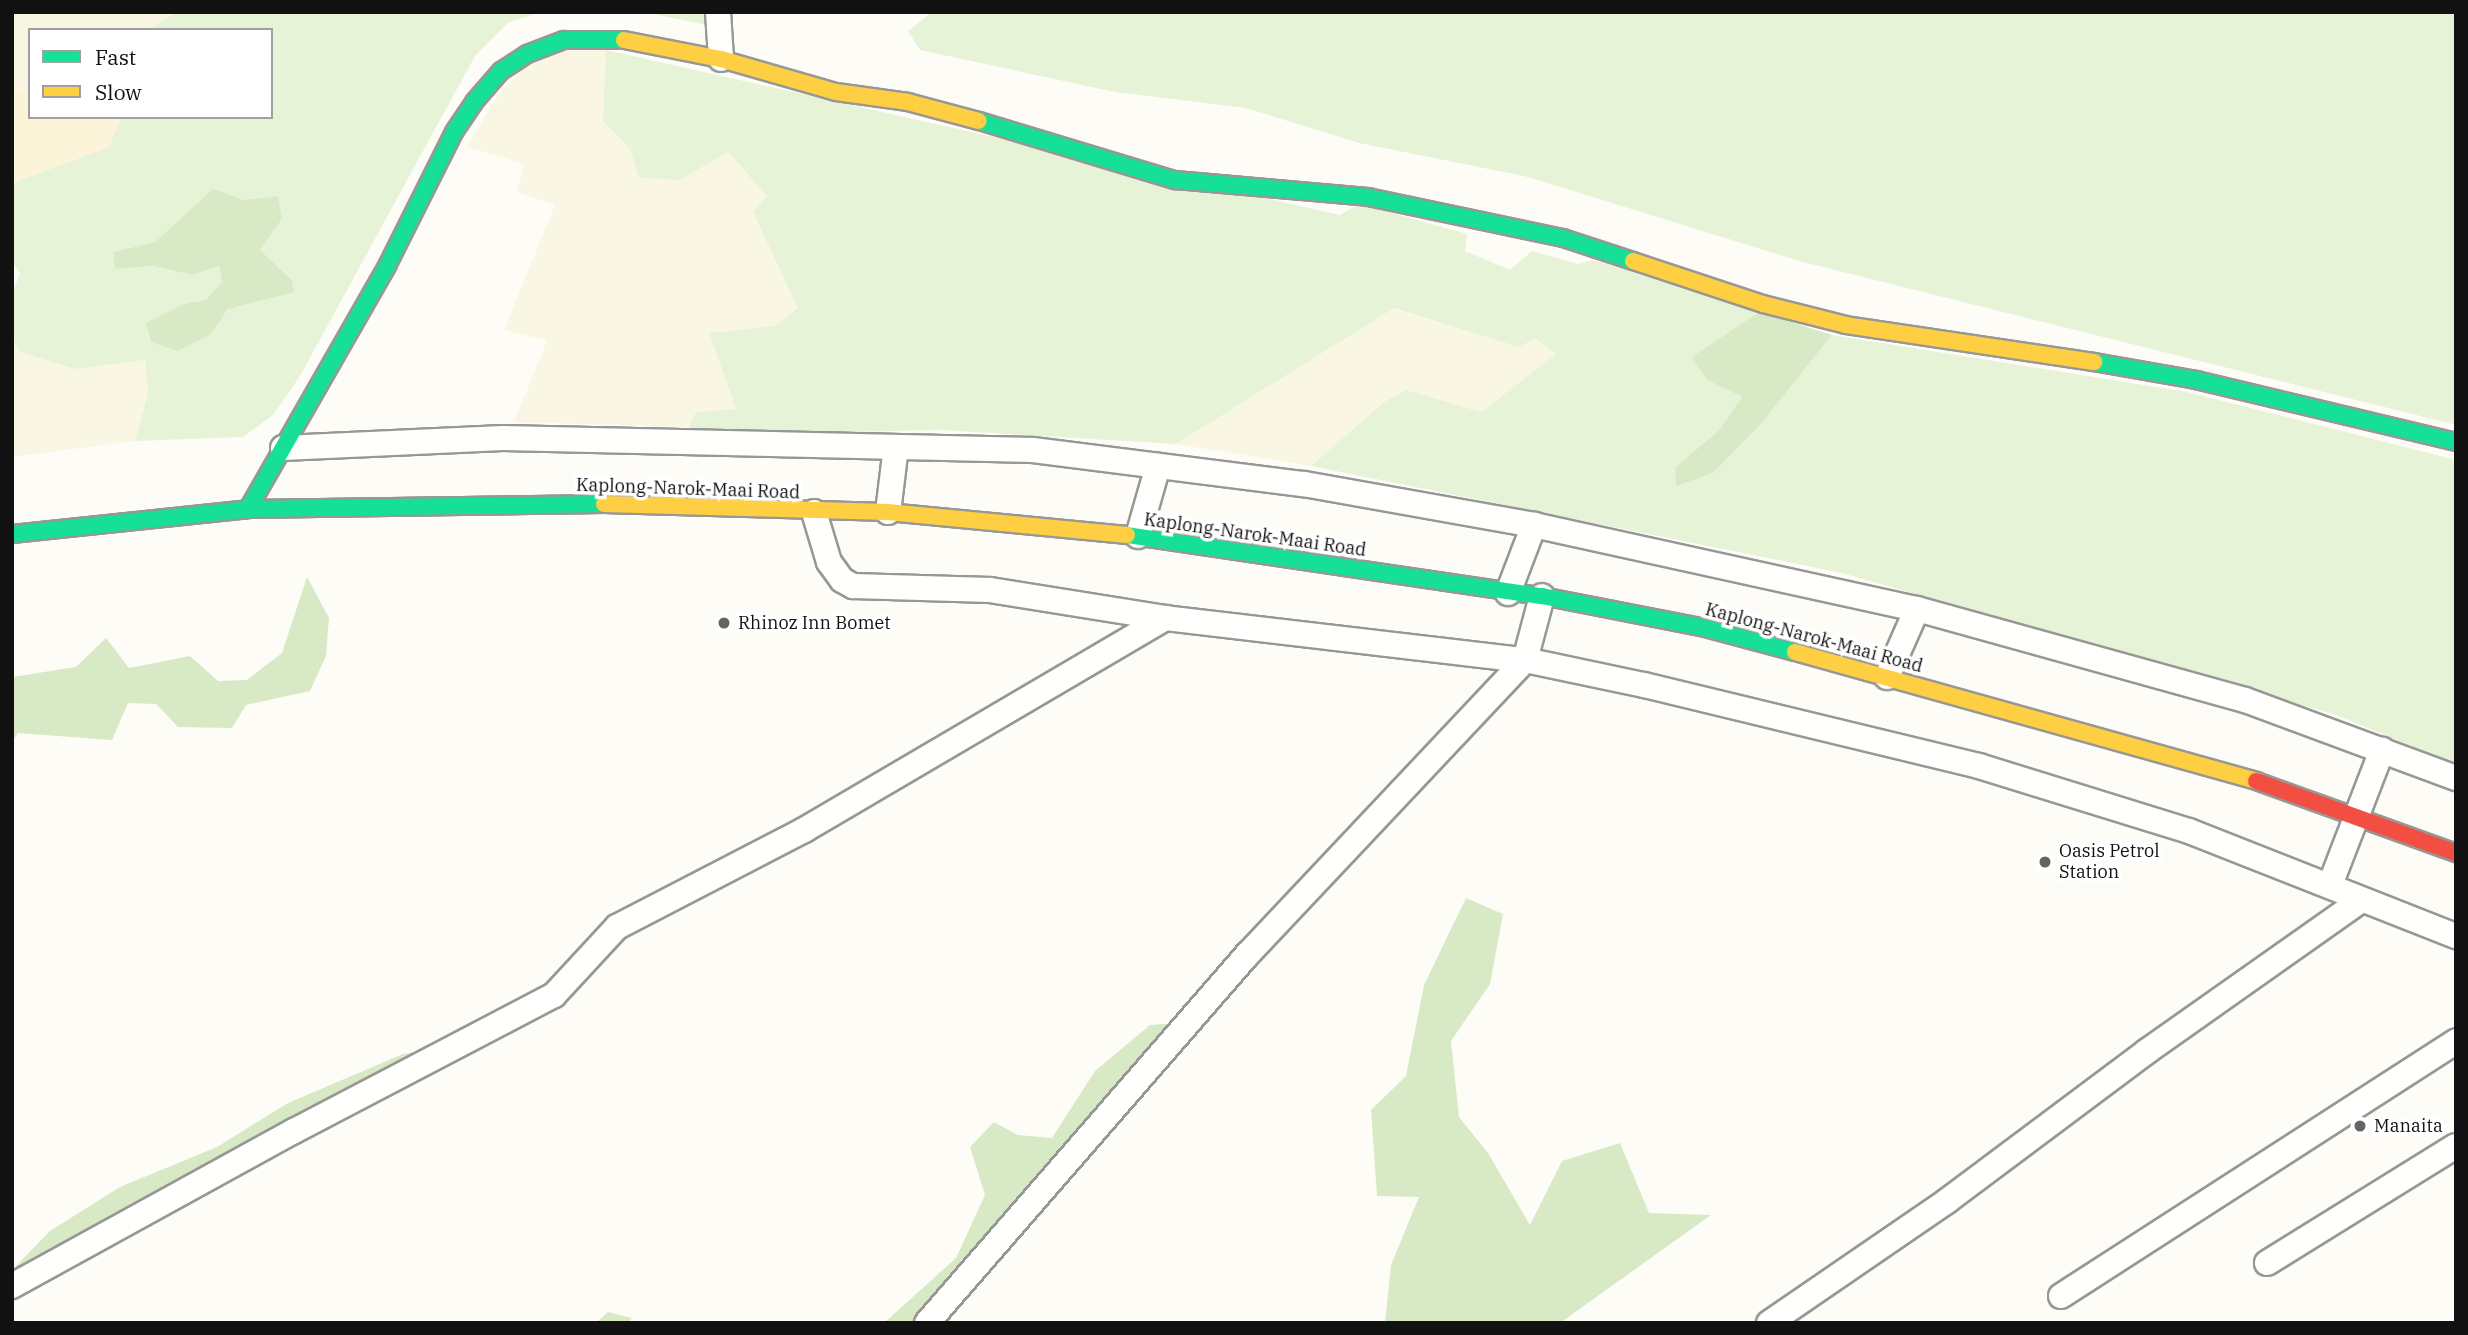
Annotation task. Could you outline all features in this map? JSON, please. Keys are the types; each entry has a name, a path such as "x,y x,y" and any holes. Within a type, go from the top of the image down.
{"main road":[{"path":"248,509 381,278 453,132 501,71 527,54 564,40 608,37 721,59 836,92 908,102 1049,139 1175,180 1368,197 1563,238 1763,304 1846,325 1981,342 2196,380 2456,442"},
{"name":"Kaplong-Narok-Maai Road","path":"12,534 248,509 591,504 888,512 1138,536 1542,596 1705,628 2213,765 2456,853"}],"street":[{"path":"718,12 721,59"},
{"path":"283,449 503,438 1033,450 1304,484 1534,525 1917,609 2163,675 2456,778"},
{"path":"888,512 896,447"},
{"path":"1138,536 1158,466"},
{"path":"814,512 829,562 842,580 853,586 990,590 1165,618 1525,660 1810,723 1979,766 2189,831 2330,885 2360,901 2456,936"},
{"path":"1508,593 1534,525"},
{"path":"927,1323 1239,964 1525,660 1542,596"},
{"path":"1887,677 1917,609"},
{"path":"12,1286 294,1131 554,995 617,927 804,830 1165,618"},
{"path":"2330,885 2382,750"},
{"path":"1769,1323 1947,1201 2146,1052 2360,901"},
{"path":"2062,1296 2456,1041"},
{"path":"2267,1263 2456,1146"}],"shaded area":[{"path":"12,12 176,12 151,28 28,28 28,87 12,93"},
{"path":"561,49 606,50 603,121 630,149 639,178 680,180 728,152 768,196 753,212 799,308 774,326 709,333 736,409 696,412 689,427 514,422 547,341 504,330 555,205 517,192 524,164 467,147 494,101 520,71"},
{"path":"1393,308 1518,347 1536,339 1556,354 1481,412 1406,391 1384,402 1311,466 1176,444"},
{"path":"12,337 20,352 75,369 145,360 148,393 135,441 12,457"}],"green space":[{"path":"176,12 540,12 508,23 475,56 300,376 273,415 243,437 135,441 148,393 145,360 75,369 20,352 12,337 12,293 20,274 12,261 12,183 109,147 120,119 273,119 273,28 151,28","holes":["213,190 244,200 277,196 282,219 260,250 292,280 228,309 211,334 184,304 206,300 222,282 219,266 193,275 151,266 115,269 113,252 155,242"]},
{"path":"643,12 706,12 707,25"},
{"path":"932,12 2456,12 2456,425 1803,262 1528,177 1359,143 1246,108 1115,92 920,50 908,31"},
{"path":"606,50 1340,215 1359,204 1467,234 1465,251 1510,270 1532,251 1578,264 1593,260 1759,312 1707,380 1742,397 1720,429 1676,468 1676,485 1713,473 1761,424 1832,335 2187,392 2456,460 2456,764 2336,715 1842,573 1311,466 1384,402 1406,390 1481,412 1556,354 1536,339 1518,347 1394,308 1176,444 941,430 702,435 689,427 696,412 736,409 709,333 774,326 798,308 753,212 767,196 728,152 680,180 639,178 630,149 603,121"},
{"path":"213,189 244,200 278,196 282,219 260,250 292,280 294,292 228,309 211,334 178,351 151,342 146,323 184,304 206,300 222,282 219,266 193,275 152,266 115,269 113,252 155,242"},
{"path":"1759,312 1832,335 1761,424 1713,473 1676,486 1675,468 1720,429 1742,397 1707,380 1692,357"},
{"path":"307,577 329,618 326,656 310,691 246,705 232,728 178,727 156,704 128,703 112,740 18,733 12,742 12,677 76,667 106,638 129,668 190,656 218,681 247,680 282,653"},
{"path":"1466,898 1503,914 1490,984 1451,1041 1459,1117 1488,1153 1530,1225 1562,1161 1620,1143 1649,1213 1711,1215 1560,1323 1385,1323 1391,1265 1419,1197 1377,1196 1371,1110 1406,1076 1424,985"},
{"path":"1176,1023 920,1323 884,1323 956,1258 985,1195 970,1147 994,1122 1018,1135 1052,1138 1095,1071 1150,1025"},
{"path":"447,1047 12,1280 12,1270 50,1231 120,1187 217,1147 288,1103 403,1054"},
{"path":"608,1312 632,1318 628,1323 596,1323"}],"sand":[{"path":"28,87 28,119 120,119 109,147 12,183 12,93"}],"traffic: fast":[{"path":"248,509 387,266 454,132 474,102 501,71 527,54 564,40 624,40"},
{"path":"979,121 1175,180 1368,197 1563,238 1633,261"},
{"path":"2094,362 2196,380 2456,442"},
{"path":"12,534 248,509 604,504"},
{"path":"1127,535 1542,596 1705,628 1795,652"}],"traffic: slow":[{"path":"624,40 721,59 836,92 908,102 979,121"},
{"path":"1633,261 1763,304 1846,325 2094,362"},
{"path":"604,504 888,512 1127,535"},
{"path":"1795,652 2256,781"}],"traffic: jam":[{"path":"2256,781 2456,853"}],"place":[{"name":"Rhinoz Inn Bomet","path":"724,623"},
{"name":"Oasis Petrol Station","path":"2045,862"},
{"name":"Manaita","path":"2360,1126"}]}
